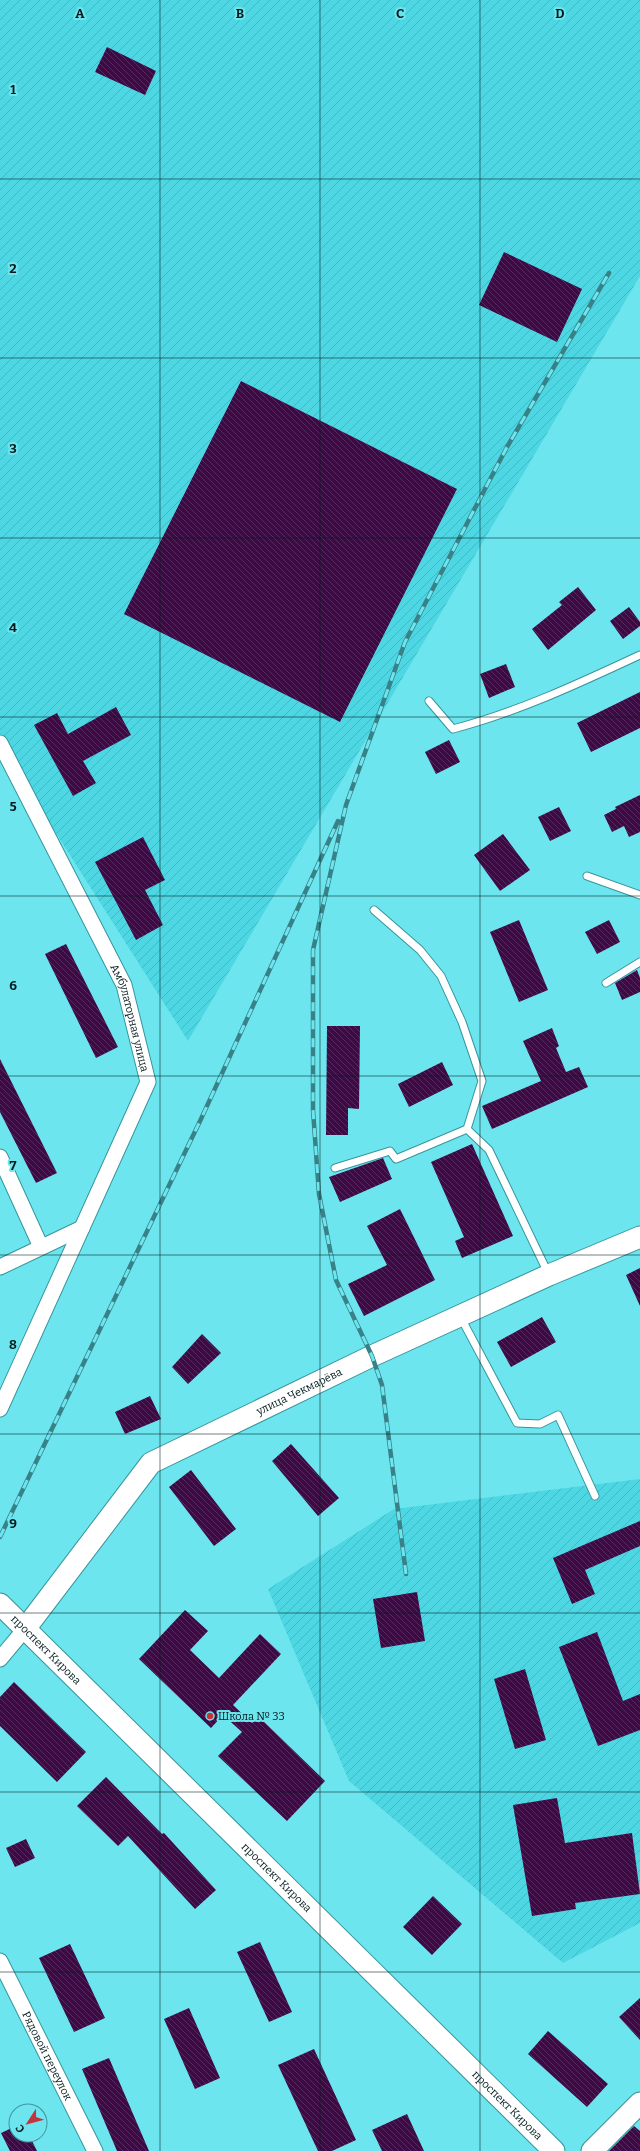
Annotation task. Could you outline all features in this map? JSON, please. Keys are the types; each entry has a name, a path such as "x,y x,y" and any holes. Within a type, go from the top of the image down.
{"street":[{"name":"Амбулаторная улица","path":"0,743 124,985 148,1082 0,1409"},
{"path":"0,1157 41,1247"},
{"path":"0,1267 82,1228"},
{"name":"улица Чекмарёва","path":"25,1630 151,1463 549,1275 640,1239"},
{"name":"проспект Кирова","path":"0,1604 554,2151"},
{"path":"0,1659 25,1630"},
{"name":"Рядовой переулок","path":"0,1961 95,2151"},
{"path":"592,2151 640,2103"}],"lane":[{"path":"428,701 453,729 484,721 560,691 640,655"},
{"path":"587,876 640,895"},
{"path":"335,1168 390,1151 396,1159 467,1129 482,1081 462,1022 441,976 420,950 374,910"},
{"path":"606,983 640,962"},
{"path":"467,1129 489,1150 549,1275"},
{"path":"460,1316 517,1423 540,1424 558,1415 595,1496"}],"shaded area":[{"path":"0,0 640,0 640,276 188,1041 0,745"},
{"path":"640,1479 640,1923 563,1963 349,1781 268,1589 394,1509"}],"building":[{"path":"107,47 156,71 145,95 95,72"},
{"path":"504,252 582,289 557,342 479,305"},
{"path":"241,381 457,489 340,722 124,614"},
{"path":"578,587 596,610 548,650 532,629 562,605 559,602"},
{"path":"629,607 640,622 640,626 623,639 610,621"},
{"path":"506,664 515,687 489,698 480,674"},
{"path":"640,692 640,728 591,752 577,723"},
{"path":"116,707 131,735 83,761 96,783 73,796 34,725 57,713 68,734"},
{"path":"449,740 460,762 436,774 425,752"},
{"path":"640,795 640,832 629,837 624,826 612,832 604,815 616,809 615,807"},
{"path":"559,807 571,831 550,841 538,817"},
{"path":"503,834 530,870 500,891 474,855"},
{"path":"143,837 165,880 145,890 163,925 136,940 95,862"},
{"path":"519,920 548,990 519,1002 490,932"},
{"path":"609,920 620,942 597,954 585,932"},
{"path":"66,944 118,1047 96,1058 45,954"},
{"path":"637,970 640,978 640,992 622,1000 615,983"},
{"path":"327,1026 360,1026 359,1109 348,1108 348,1135 326,1135"},
{"path":"552,1028 559,1046 556,1048 566,1072 579,1067 588,1087 492,1129 482,1106 541,1081 523,1041"},
{"path":"0,1059 57,1173 36,1183 0,1112"},
{"path":"442,1062 453,1085 409,1107 398,1084"},
{"path":"472,1144 513,1236 462,1258 455,1241 464,1237 431,1162"},
{"path":"383,1158 392,1179 340,1202 329,1177"},
{"path":"400,1209 435,1280 364,1316 348,1284 387,1265 367,1226"},
{"path":"640,1268 640,1306 626,1275"},
{"path":"542,1317 556,1342 511,1367 497,1342"},
{"path":"202,1334 221,1353 188,1384 172,1367"},
{"path":"150,1396 161,1419 125,1434 115,1412"},
{"path":"291,1444 339,1498 318,1516 272,1461"},
{"path":"191,1470 236,1529 214,1546 169,1487"},
{"path":"640,1521 640,1546 585,1570 595,1594 572,1604 553,1558"},
{"path":"417,1592 425,1641 381,1648 373,1599"},
{"name":"Школа № 33","path":"185,1610 208,1631 190,1650 219,1678 260,1634 281,1654 233,1705 252,1723 258,1716 325,1781 287,1821 218,1756 242,1732 223,1715 211,1728 139,1659"},
{"path":"597,1632 623,1701 640,1694 640,1730 598,1746 559,1647"},
{"path":"525,1669 546,1740 515,1749 494,1679"},
{"path":"14,1682 86,1752 57,1782 0,1726 0,1697"},
{"path":"106,1777 162,1834 164,1833 216,1890 195,1909 128,1836 118,1846 77,1806"},
{"path":"557,1798 565,1843 632,1833 640,1894 575,1903 576,1909 532,1916 513,1805"},
{"path":"26,1839 35,1858 15,1867 6,1848"},
{"path":"433,1896 462,1924 432,1955 403,1927"},
{"path":"260,1942 292,2012 269,2022 237,1952"},
{"path":"70,1944 105,2018 74,2032 39,1958"},
{"path":"640,1998 640,2040 619,2017"},
{"path":"189,2008 220,2078 195,2089 164,2019"},
{"path":"548,2031 608,2084 587,2107 528,2054"},
{"path":"314,2049 356,2140 332,2151 318,2151 278,2065"},
{"path":"109,2058 149,2151 117,2151 82,2069"},
{"path":"407,2114 424,2151 382,2151 372,2130"},
{"path":"634,2126 640,2131 640,2151 609,2151"},
{"path":"8,2130 8,2143 33,2143 37,2151 10,2151 1,2133"}],"railway":[{"path":"406,1574 382,1385 372,1356 336,1280 319,1194 313,1110 313,950 346,805 405,642 507,447 609,273"},
{"path":"0,1537 201,1119 338,821"}],"place":[{"name":"Школа № 33","path":"210,1716"}]}
